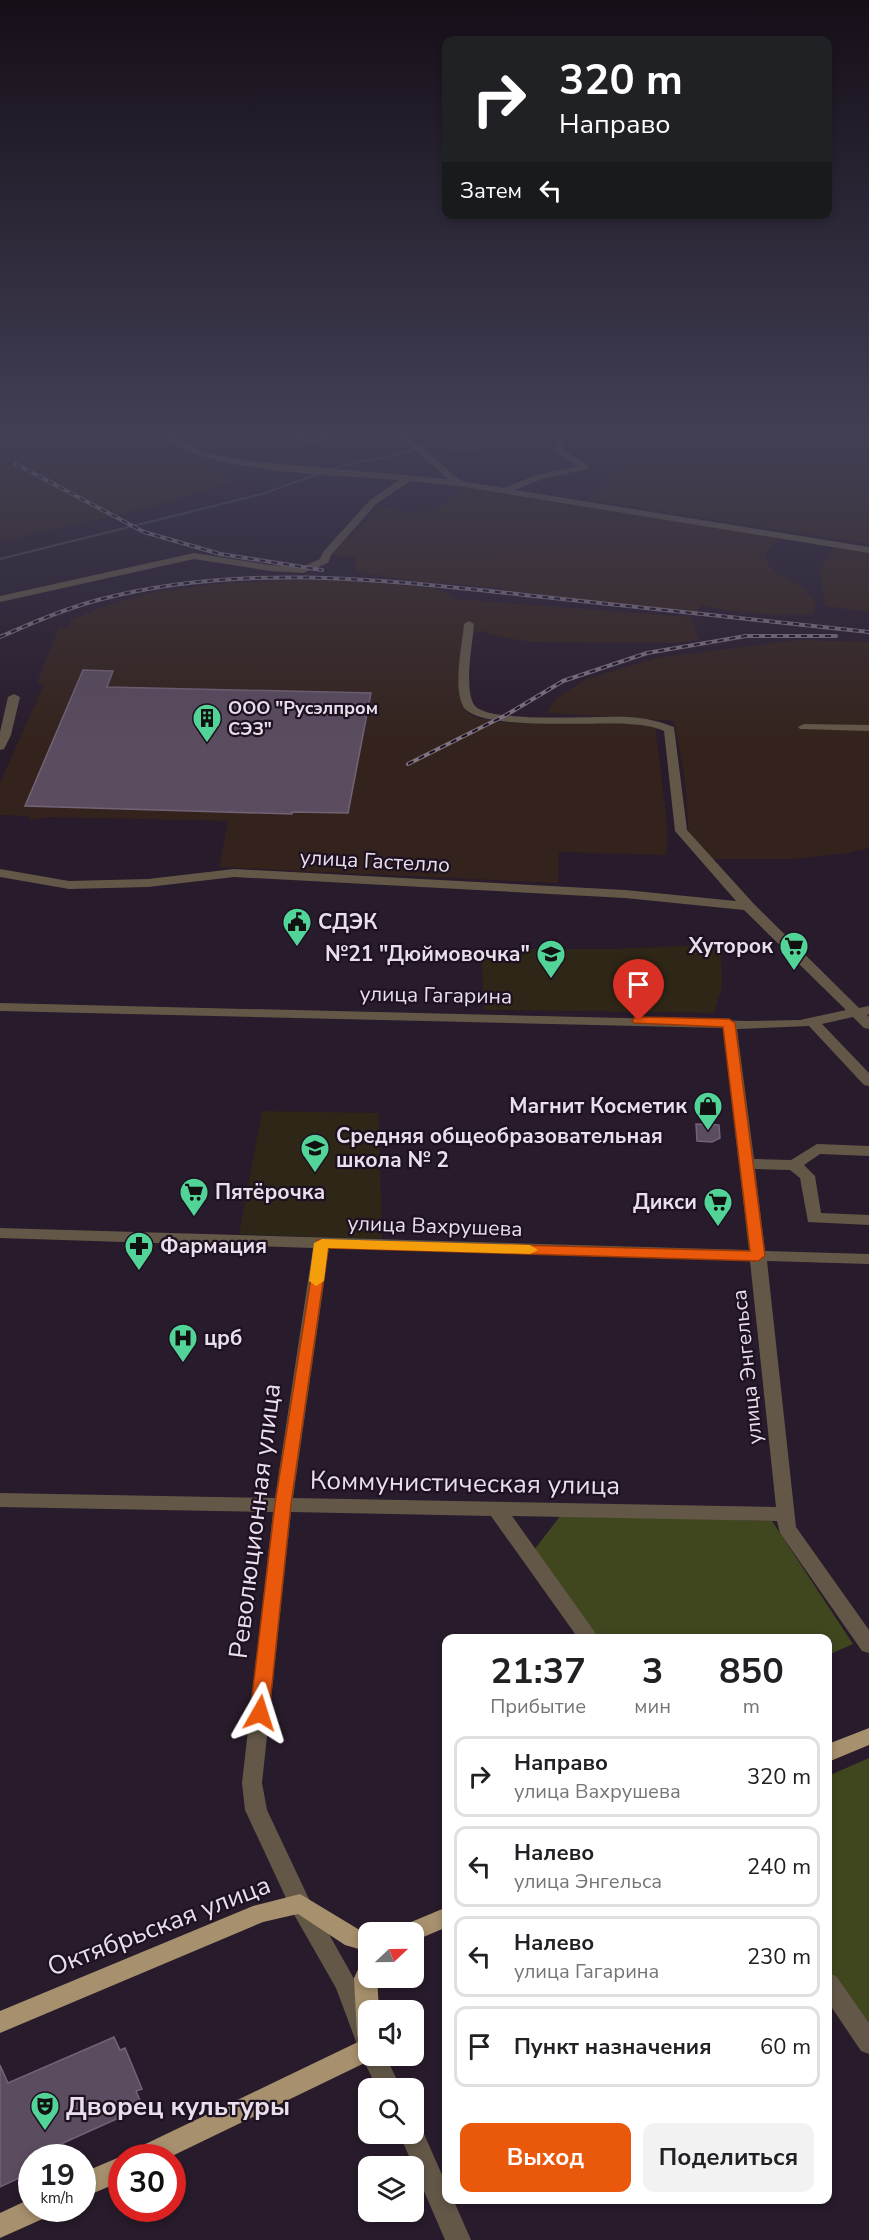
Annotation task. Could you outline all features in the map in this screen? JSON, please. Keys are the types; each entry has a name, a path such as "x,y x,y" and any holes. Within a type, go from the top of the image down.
{"main road":[{"path":"832,1751 869,1736"},
{"name":"Октябрьская улица","path":"0,2022 261,1912 300,1904 358,1939"},
{"path":"424,1927 442,1919"},
{"path":"171,2144 358,2052"},
{"path":"0,2226 18,2217"}],"street":[{"path":"0,599 194,556 270,568 303,570 324,561 326,554 342,537"},
{"path":"788,537 869,550"},
{"path":"469,624 465,681 470,708 475,713 489,717 536,720 640,721 662,723 670,729 681,831 748,906 863,1012 869,1025"},
{"path":"0,747 6,735 14,697"},
{"path":"804,726 869,728"},
{"name":"улица Гастелло","path":"0,873 69,885 148,883 234,873 625,894 748,906"},
{"name":"улица Гагарина","path":"0,1007 779,1025 813,1022 863,1012"},
{"path":"813,1022 869,1082"},
{"name":"улица Энгельса","path":"729,1023 758,1256 787,1528 869,1645"},
{"path":"746,1164 794,1165 817,1149 869,1151"},
{"path":"794,1165 807,1176 814,1218 869,1220"},
{"name":"улица Вахрушева","path":"0,1233 869,1258"},
{"name":"Революционная улица","path":"322,1243 283,1504 252,1783 256,1810 300,1904 346,1984 358,2017"},
{"name":"Коммунистическая улица","path":"0,1500 283,1504 498,1511 785,1514"},
{"path":"498,1511 586,1634"},
{"path":"832,1989 869,2043"},
{"path":"416,2144 442,2204"},
{"path":"442,2204 458,2240"}],"shaded area":[{"path":"0,537 23,537 0,542"},
{"path":"349,537 770,537 779,538 764,555 769,565 778,574 802,586 816,602 813,614 775,615 745,612 744,614 701,605 697,613 501,591 501,588 415,581 355,572 356,558 334,555 338,547"},
{"path":"821,537 869,537 869,544"},
{"path":"835,547 869,552 869,612 825,606 820,569"},
{"path":"343,580 434,588 446,592 453,599 691,617 699,640 675,643 530,642 482,631 464,637 464,702 468,713 474,717 497,722 655,724 667,824 667,855 559,852 558,883 219,867 228,821 49,817 31,820 28,816 0,815 0,783 44,684 37,683 59,627 69,627 71,620 106,606 159,591 230,583"},
{"path":"798,640 869,642 869,848 848,853 792,859 712,859 689,833 684,774 674,721 547,713 554,700 586,679 656,658"},
{"path":"731,944 721,956 722,987 714,1013 484,1010 481,949 612,949"},
{"name":"Средняя общеобразовательная школа № 2","path":"262,1111 379,1113 382,1240 239,1234"}],"green space":[{"path":"561,1515 772,1521 853,1644 832,1653 832,1634 593,1634 534,1550"},
{"path":"869,1758 869,2030 832,1977 832,1774"}],"building":[{"name":"ООО \"Русэлпром СЭЗ\"","path":"83,670 113,671 107,687 371,693 348,813 292,812 292,814 25,806"},
{"name":"Магнит Косметик","path":"696,1124 719,1125 720,1138 712,1142 697,1141"},
{"name":"Дворец культуры","path":"114,2037 120,2050 125,2048 142,2089 136,2091 143,2107 61,2144 18,2144 18,2179 0,2187 0,2065 8,2083"}],"waterway":[{"path":"0,559 91,537"}],"railway":[{"path":"160,537 220,554 322,570"},
{"path":"0,637 60,612 98,600 153,588 208,581 264,578 320,578 432,585 869,632"},
{"path":"408,764 506,715 563,681 647,653 746,636 836,636"}],"slow traffic":[{"path":"316,1281 322,1243 530,1250"}],"place":[{"name":"ООО \"Русэлпром СЭЗ\"","path":"207,744"},
{"name":"СДЭК","path":"297,948"},
{"name":"Хуторок","path":"794,972"},
{"name":"№21 \"Дюймовочка\"","path":"551,980"},
{"name":"Магнит Косметик","path":"708,1132"},
{"name":"Средняя общеобразовательная школа № 2","path":"315,1174"},
{"name":"Пятёрочка","path":"194,1218"},
{"name":"Дикси","path":"718,1228"},
{"name":"Фармация","path":"139,1272"},
{"name":"црб","path":"183,1364"},
{"name":"Дворец культуры","path":"45,2132"}],"route":[{"path":"260,1713 283,1504 322,1243 758,1256 729,1023 639,1021"}]}
